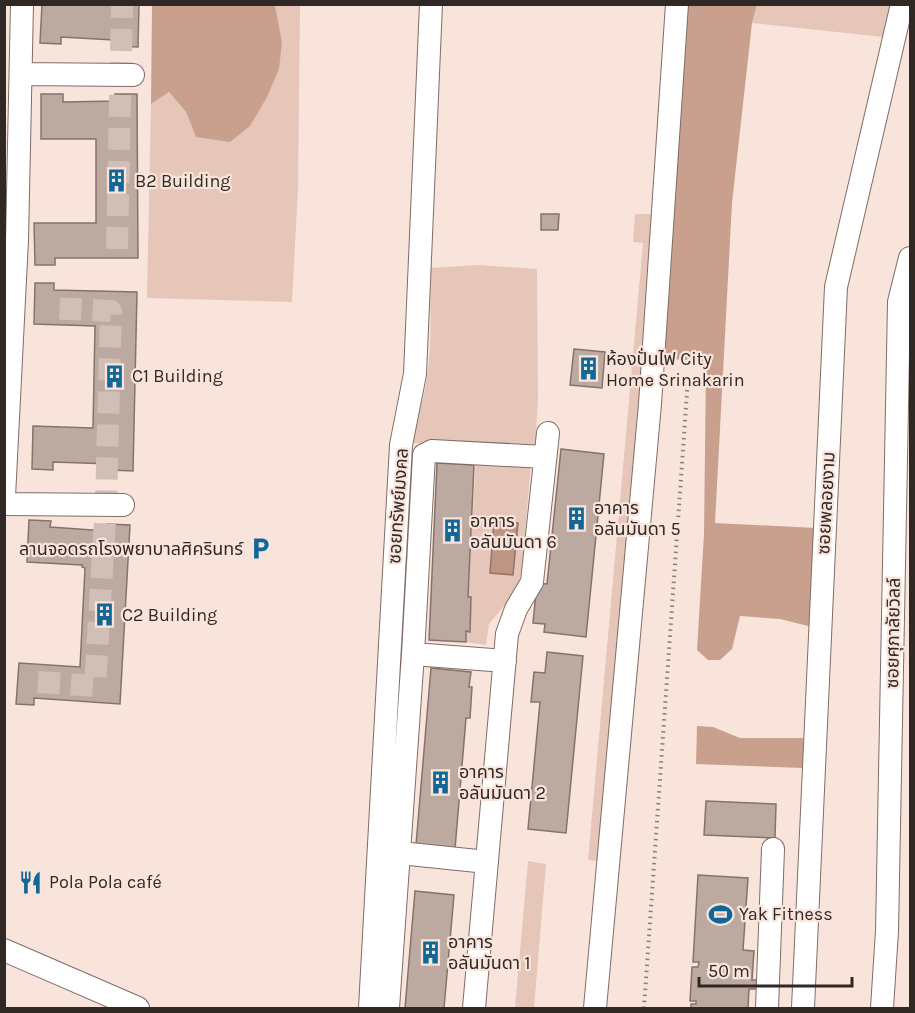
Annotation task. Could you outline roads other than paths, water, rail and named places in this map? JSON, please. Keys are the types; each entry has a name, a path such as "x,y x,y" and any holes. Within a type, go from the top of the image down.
{"street":[{"path":"4,497 11,380 22,74 22,4"},
{"name":"ซอยทรัพย์มงคล","path":"370,1008 401,445 415,374 431,4"},
{"path":"595,1008 650,404 677,4"},
{"name":"ซอยพลอยงาม","path":"803,1008 836,287 902,4"},
{"path":"22,74 133,75"},
{"name":"ซอยศุภาลัยวิลล์","path":"882,1008 887,931 899,302 910,258"},
{"path":"474,1008 508,627 532,582 548,433"},
{"path":"388,1008 413,654 423,460 426,453 437,451 545,457"},
{"path":"4,504 123,505"},
{"path":"413,654 505,661"},
{"path":"767,1008 772,849"},
{"path":"400,853 487,862"},
{"path":"4,950 108,1002 138,1008"}],"tunnel":[{"path":"117,249 122,4"},
{"path":"38,682 95,686 106,504 111,311 49,308"}],"place":[{"name":"B2 Building","path":"117,181"},
{"name":"ห้องปั่นไฟ City Home Srinakarin","path":"588,369"},
{"name":"C1 Building","path":"114,376"},
{"name":"อาคาร อลันมันดา 5","path":"576,518"},
{"name":"อาคาร อลันมันดา 6","path":"452,531"},
{"name":"ลานจอดรถโรงพยาบาลศิครินทร์","path":"261,549"},
{"name":"C2 Building","path":"104,615"},
{"name":"อาคาร อลันมันดา 2","path":"441,782"},
{"name":"Pola Pola café","path":"31,882"},
{"name":"Yak Fitness","path":"721,914"},
{"name":"อาคาร อลันมันดา 1","path":"430,952"}]}
